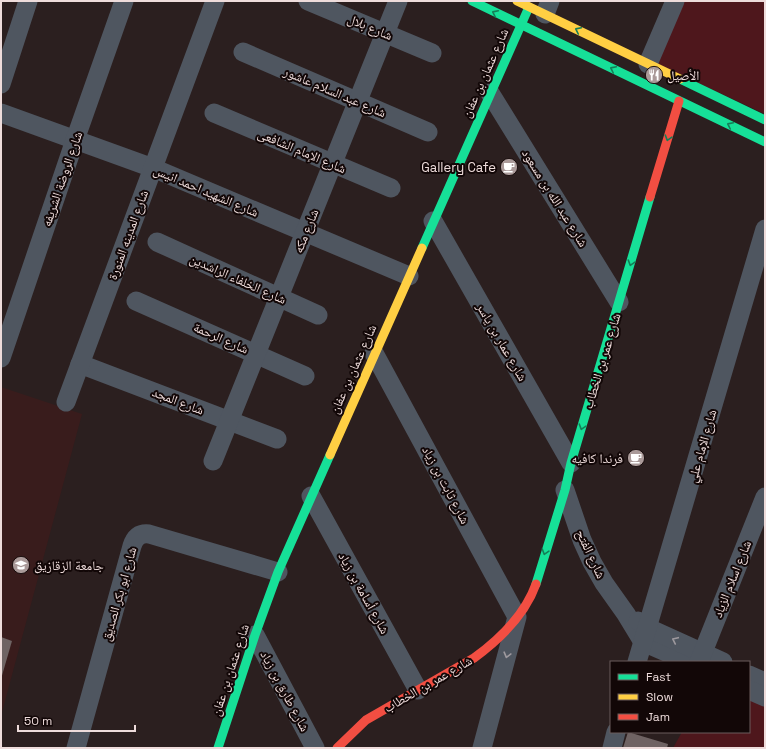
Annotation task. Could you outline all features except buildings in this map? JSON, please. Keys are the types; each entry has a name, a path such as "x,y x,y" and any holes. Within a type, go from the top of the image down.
{"street":[{"path":"1,84 28,1"},
{"name":"شارع الروضة الشريفه","path":"1,358 124,1"},
{"name":"شارع المدينه المنورة","path":"66,402 215,1"},
{"name":"شارع بلال","path":"308,1 432,53"},
{"name":"شارع مكه","path":"213,461 398,1"},
{"path":"472,1 765,142"},
{"path":"517,1 541,7 648,64 765,120"},
{"path":"648,64 675,1"},
{"name":"شارع عثمان بن عفان","path":"218,748 254,635 278,572 311,496 521,25 541,7"},
{"name":"شارع عبد السلام عاشور","path":"243,52 428,132"},
{"name":"شارع عبد الله بن مسعود","path":"490,93 619,302"},
{"name":"شارع عمر بن الخطاب","path":"337,748 366,720 486,650 498,640 524,608 535,586 565,490 571,463 680,101"},
{"name":"شارع الشهيد احمد انيس","path":"1,113 153,168 408,276"},
{"name":"شارع الإمام الشافعى","path":"214,113 391,188"},
{"name":"شارع عمار بن ياسر","path":"433,221 571,463"},
{"name":"شارع الإمام علي","path":"637,661 765,229"},
{"name":"شارع الخلفاء الراشدين","path":"157,242 318,315"},
{"name":"شارع الرحمة","path":"136,301 305,376"},
{"name":"شارع ثابت بن زياد","path":"374,353 517,618"},
{"name":"شارع المجد","path":"80,364 277,439"},
{"name":"شارع الفتح","path":"565,490 582,540 592,562 604,583 626,614 646,635 696,659 714,661"},
{"name":"شارع أسامة بن زياد","path":"311,496 418,690"},
{"name":"شارع اسلام الزياد","path":"696,659 765,497"},
{"name":"شارع ابو بكر الصديق","path":"76,748 132,546 136,538 144,534 149,534 278,572"},
{"name":"شارع عمر بن الخطاب","path":"482,748 517,618"},
{"name":"شارع طارق بن زياد","path":"254,635 315,748"},
{"path":"750,675 765,682"},
{"path":"750,690 765,697"},
{"path":"612,748 616,733"}],"shaded area":[{"path":"665,1 765,1 765,114 642,57"},
{"name":"جامعة الزقازيق","path":"1,387 82,414 1,716"},
{"path":"750,698 765,705 765,748 673,748 681,733 750,733"}],"traffic: fast":[{"path":"472,1 765,142"},
{"path":"422,248 529,7"},
{"path":"680,79 765,120"},
{"path":"536,584 565,490 571,463 650,197"},
{"path":"218,748 255,635 278,572 330,455"}],"traffic: slow":[{"path":"517,1 680,79"},
{"path":"330,455 422,248"}],"traffic: jam":[{"path":"650,197 679,101"},
{"path":"337,748 366,720 484,651 511,626 525,606 536,584"}],"place":[{"name":"الأصيل","path":"654,75"},
{"name":"Gallery Cafe","path":"509,167"},
{"name":"فرندا كافيه","path":"636,458"},
{"name":"جامعة الزقازيق","path":"21,565"}]}
